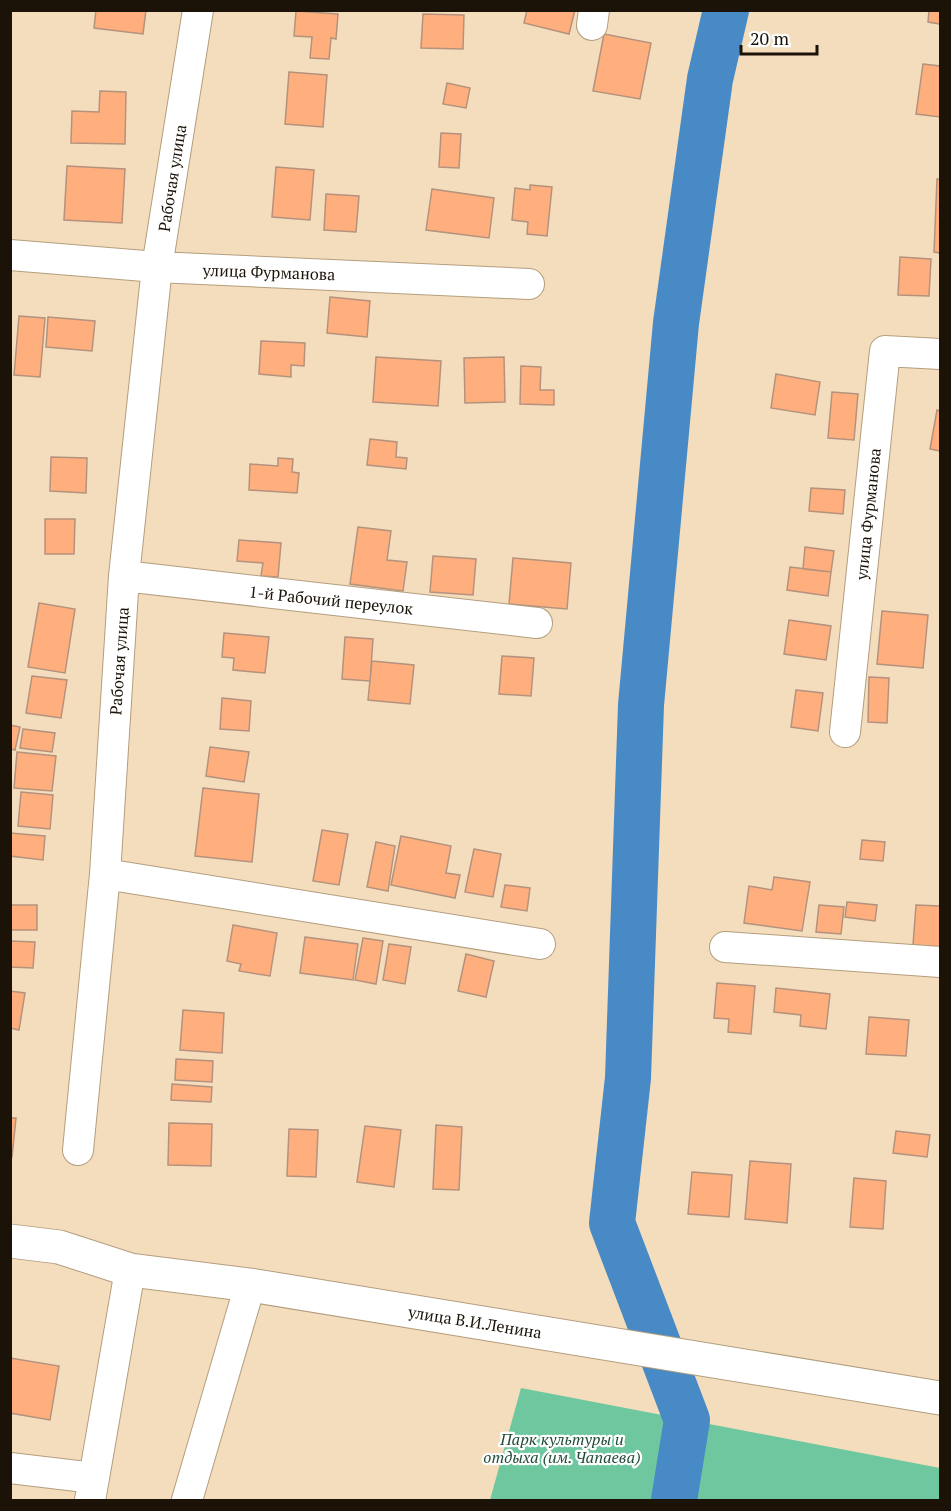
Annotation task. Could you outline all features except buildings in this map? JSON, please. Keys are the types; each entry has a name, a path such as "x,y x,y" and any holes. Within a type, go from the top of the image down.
{"main road":[{"name":"улица В.И.Ленина","path":"10,1241 59,1247 130,1270 250,1285 940,1398"}],"street":[{"name":"Рабочая улица","path":"78,1150 105,874 124,576 157,267 198,10"},
{"name":"улица Фурманова","path":"10,255 157,267 529,284"},
{"name":"улица Фурманова","path":"846,732 885,351 940,354"},
{"name":"1-й Рабочий переулок","path":"124,576 537,623"},
{"path":"105,874 540,944"},
{"path":"725,947 940,962"},
{"path":"10,1467 92,1489 130,1270"},
{"path":"187,1500 250,1285"}],"green space":[{"name":"Парк культуры и отдыха (им. Чапаева)","path":"521,1388 940,1468 940,1500 490,1500"}],"waterway":[{"path":"674,1500 687,1420 612,1223 628,1078 641,705 676,323 710,79 726,10"}]}
